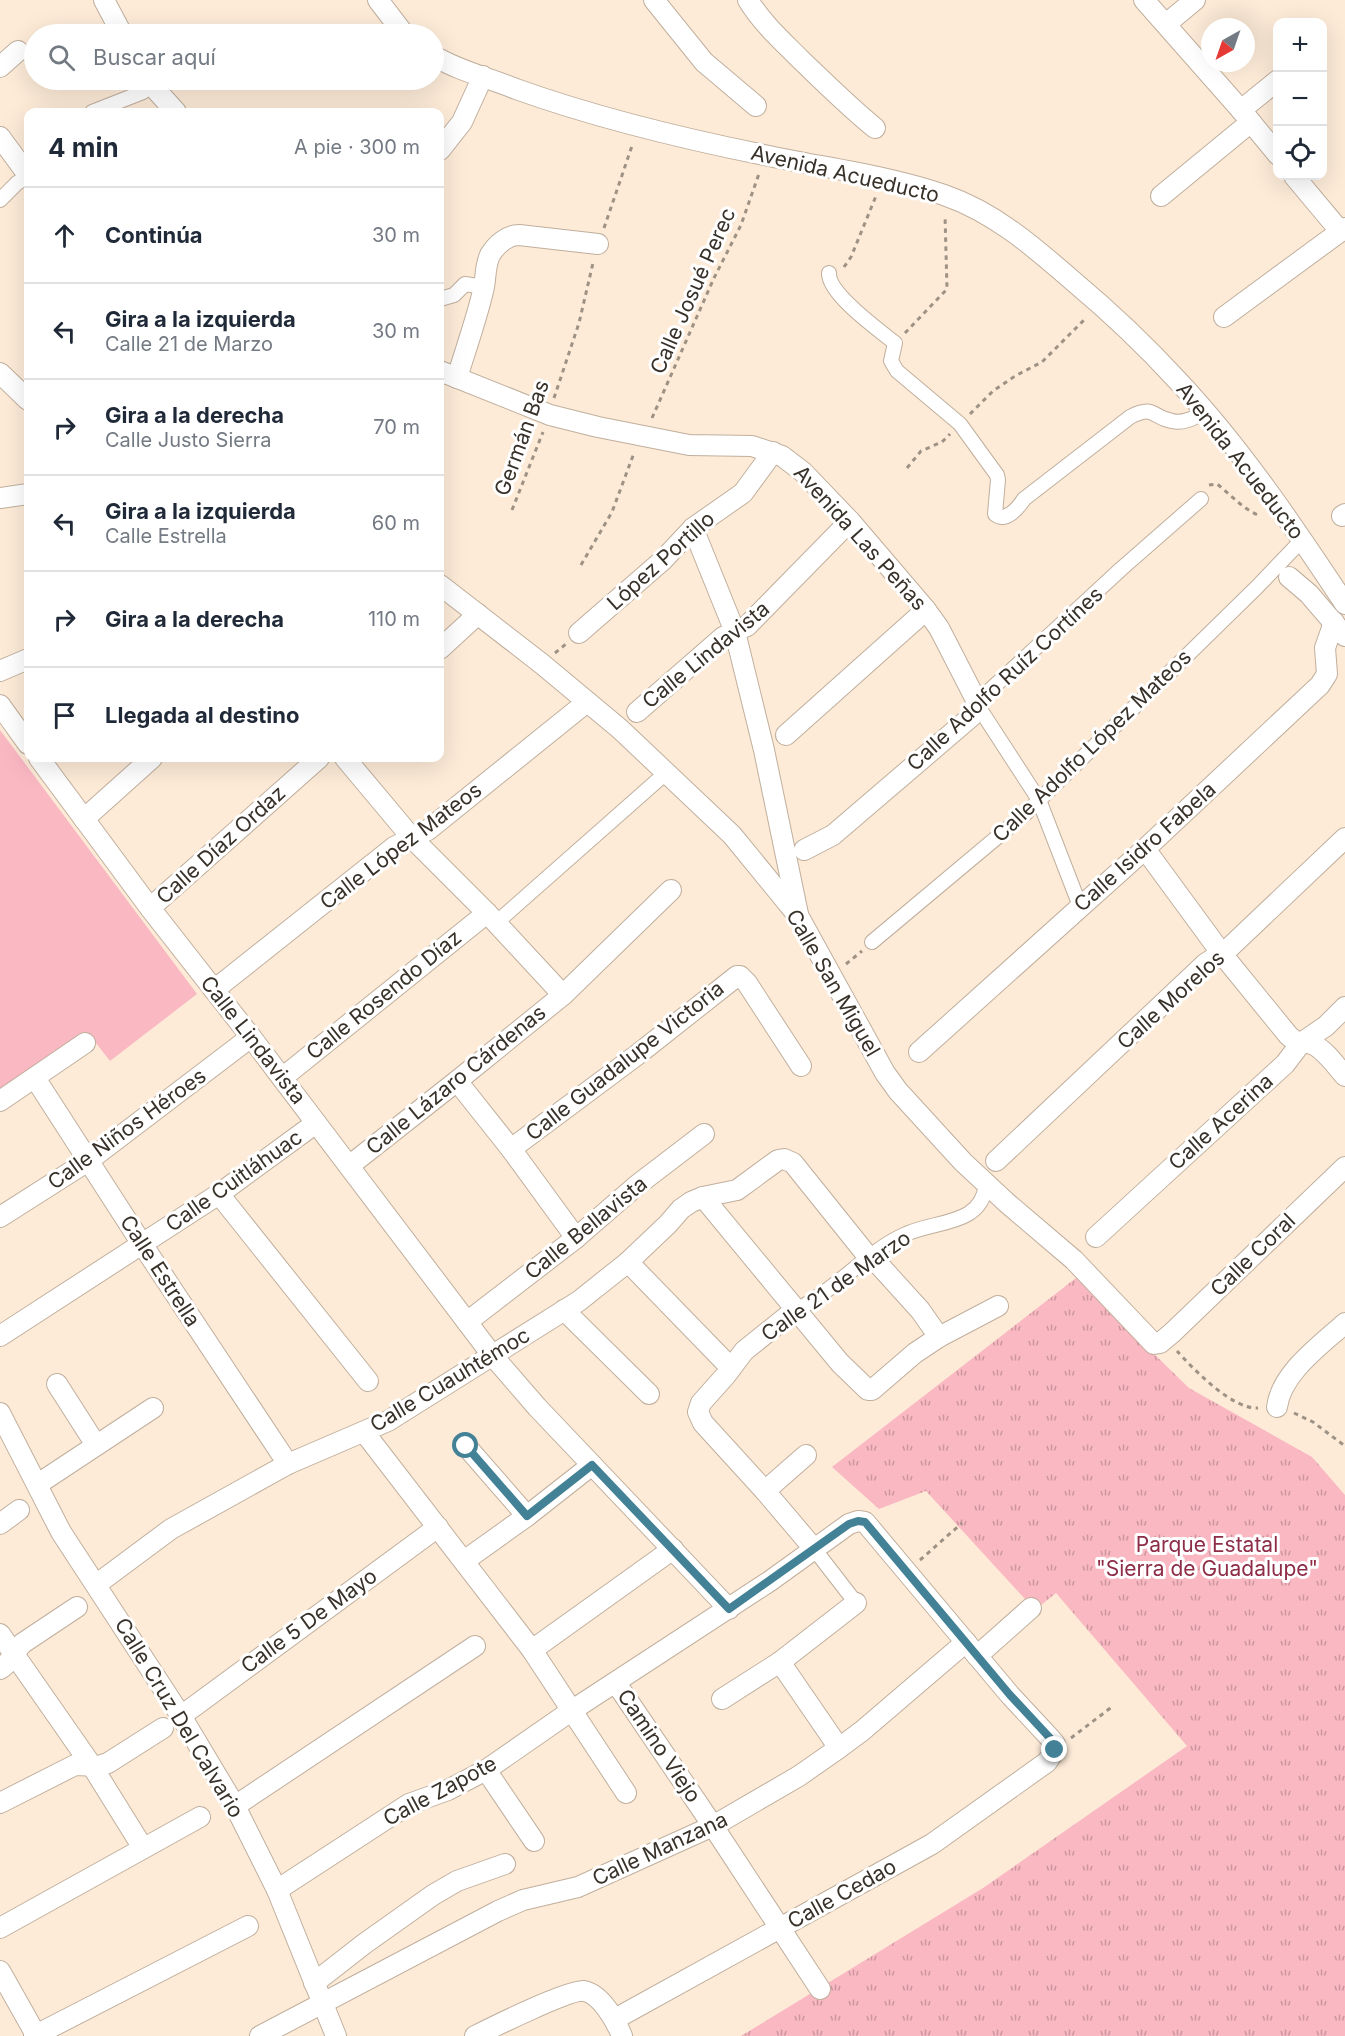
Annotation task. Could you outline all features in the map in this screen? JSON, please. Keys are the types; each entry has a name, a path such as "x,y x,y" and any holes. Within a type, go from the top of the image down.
{"street":[{"path":"104,0 117,24"},
{"path":"378,0 396,24"},
{"path":"654,0 704,62 756,106"},
{"path":"748,0 761,19 848,106 875,128"},
{"path":"1144,0 1273,149"},
{"path":"1166,24 1196,0"},
{"path":"0,67 18,51"},
{"name":"Avenida Acueducto","path":"444,62 638,128 765,156 884,178 944,195 980,210 1043,254 1154,355 1205,412 1302,540 1345,604"},
{"path":"444,145 462,122 483,76"},
{"path":"1161,196 1246,116 1273,86"},
{"path":"102,108 144,90"},
{"path":"156,90 172,108"},
{"path":"0,137 24,170"},
{"path":"0,200 24,179"},
{"path":"1224,317 1342,230 1298,180"},
{"path":"448,374 484,287 490,255 501,242 514,235 598,244"},
{"path":"829,273 831,282 851,308 895,343 891,361 897,370 960,424 997,475 995,514 998,518 1007,516 1018,508 1024,499 1140,411 1152,411 1171,421 1186,421 1205,412"},
{"path":"444,298 454,295 465,284 484,287"},
{"path":"0,373 24,396"},
{"name":"Avenida Las Peñas","path":"448,374 550,414 689,445 739,445 773,453 789,461 803,472 850,521 939,628 976,703 1039,800 1080,906"},
{"name":"López Portillo","path":"579,633 663,560 693,528 743,493 773,453"},
{"path":"0,498 24,495"},
{"name":"Calle Adolfo Ruíz Cortínes","path":"804,850 833,835 972,716 976,703 1121,569 1201,500"},
{"name":"Calle Lindavista","path":"637,712 723,637 747,626 850,521"},
{"path":"693,528 735,632 765,750 799,917"},
{"name":"Calle Adolfo López Mateos","path":"872,942 1039,800 1302,540"},
{"path":"1289,577 1309,594 1340,629"},
{"name":"Calle San Miguel","path":"444,588 587,702 667,772 732,835 799,917 885,1073 898,1091 932,1130 986,1184 1074,1260 1154,1344 1160,1343"},
{"path":"786,735 926,610"},
{"path":"444,645 478,614"},
{"name":"Calle Isidro Fabela","path":"919,1053 1145,849 1325,678 1327,669 1325,648 1340,629"},
{"path":"0,671 24,661"},
{"name":"Calle López Mateos","path":"214,990 394,847 428,830 587,702"},
{"path":"0,705 24,738"},
{"name":"Calle Lindavista","path":"42,762 150,908 251,1037 492,1355 537,1407 729,1609"},
{"path":"84,819 148,762"},
{"name":"Calle Díaz Ordaz","path":"150,908 314,762"},
{"name":"Calle Lázaro Cárdenas","path":"348,762 412,838 563,995"},
{"name":"Calle Rosendo Díaz","path":"282,1078 491,918 667,772"},
{"name":"Calle Morelos","path":"996,1161 1205,964 1222,954 1345,838"},
{"path":"1145,849 1222,954 1288,1035 1294,1041 1312,1044 1319,1048 1345,1076"},
{"name":"Calle Lázaro Cárdenas","path":"349,1166 563,995 671,890"},
{"name":"Calle Guadalupe Victoria","path":"511,1149 637,1056 734,977 740,976 747,983 801,1066"},
{"name":"Calle Acerina","path":"1096,1237 1285,1064 1301,1043 1326,1026 1345,1007"},
{"name":"Calle Niños Héroes","path":"0,1217 88,1161 251,1037"},
{"path":"0,1101 85,1043"},
{"name":"Calle Estrella","path":"35,1078 288,1464"},
{"name":"Calle Guadalupe Victoria","path":"458,1081 576,1238"},
{"name":"Calle Cuitláhuac","path":"0,1336 219,1194 316,1123"},
{"name":"Calle Bellavista","path":"467,1322 576,1238 636,1186 704,1134"},
{"name":"Calle Cuauhtémoc","path":"97,1584 171,1529 288,1464 388,1420 564,1311 628,1262 681,1209 703,1197 737,1190 778,1160 788,1160 797,1167 871,1258"},
{"name":"Calle Coral","path":"1160,1343 1345,1167"},
{"name":"Calle 21 de Marzo","path":"765,1491 703,1423 698,1412 701,1403 744,1351 795,1310 814,1299 889,1243 925,1226 957,1220 971,1213 980,1205 986,1184"},
{"path":"219,1194 368,1381"},
{"path":"703,1197 840,1363 868,1390 872,1390 915,1353 939,1337 998,1306"},
{"path":"871,1258 920,1310 939,1337"},
{"path":"628,1262 731,1368"},
{"path":"564,1311 649,1394"},
{"path":"1275,1408 1281,1390 1293,1372 1345,1323"},
{"path":"57,1384 96,1445"},
{"path":"38,1484 153,1408"},
{"name":"Calle Cruz Del Calvario","path":"0,1413 61,1533 97,1584 235,1806 277,1890 336,2036"},
{"path":"364,1432 532,1650 626,1793"},
{"path":"466,1446 527,1516"},
{"path":"722,1699 780,1662 856,1603 765,1491 806,1455"},
{"path":"464,1561 592,1465"},
{"path":"0,1524 19,1510"},
{"path":"571,1711 729,1609 849,1524 858,1521 865,1522 872,1529 1055,1744 1055,1750"},
{"name":"Calle 5 De Mayo","path":"181,1716 438,1527"},
{"path":"532,1650 673,1549"},
{"path":"0,1669 8,1664 23,1643 77,1607"},
{"name":"Calle Manzana","path":"260,2036 523,1900 578,1887 713,1826 799,1776 1031,1608"},
{"path":"0,1634 92,1766 143,1848"},
{"path":"235,1806 475,1646"},
{"path":"780,1662 839,1748"},
{"name":"Camino Viejo","path":"616,1683 820,1989"},
{"name":"Calle Zapote","path":"277,1890 409,1804 448,1790 486,1770 571,1711"},
{"path":"0,1803 75,1765 92,1766 108,1763 163,1728"},
{"name":"Calle Cedao","path":"619,2027 780,1928 932,1844 1047,1762 1055,1750"},
{"path":"486,1770 534,1841"},
{"path":"0,1928 200,1816"},
{"path":"314,1983 433,1895 457,1881 505,1864"},
{"path":"0,1971 35,2036 248,1926"},
{"path":"475,2036 578,1991 592,1994 619,2027"}],"path":[{"name":"Calle Josué Perec","path":"580,565 612,512 641,436 651,421 714,278 741,225 765,156"},
{"path":"829,273 844,267 851,257 884,178"},
{"path":"895,343 946,289 944,195"},
{"path":"907,468 921,451 942,442 993,391 1042,362 1100,304"},
{"name":"Germán Bas","path":"512,510 550,414 561,376"},
{"path":"1201,500 1208,485 1217,484 1247,510 1258,514 1274,502"},
{"path":"542,664 579,633"},
{"path":"830,972 846,964 872,942"},
{"path":"1160,1343 1168,1338 1170,1344 1191,1367 1231,1398 1250,1408 1275,1408 1313,1422 1345,1446"},
{"path":"907,1571 962,1523"},
{"path":"1055,1750 1113,1706"}],"green space":[{"path":"0,730 197,994 110,1061 92,1038 0,1093"},
{"name":"Parque Estatal \"Sierra de Guadalupe\"","path":"1076,1278 1189,1388 1312,1457 1345,1495 1345,2036 741,2036 983,1888 1187,1746 1056,1593 1035,1610 926,1491 879,1509 832,1467"}],"route":[{"path":"466,1446 527,1516 592,1465 729,1609 853,1521 865,1522 1010,1695 1050,1738 1055,1744 1055,1750"}]}
